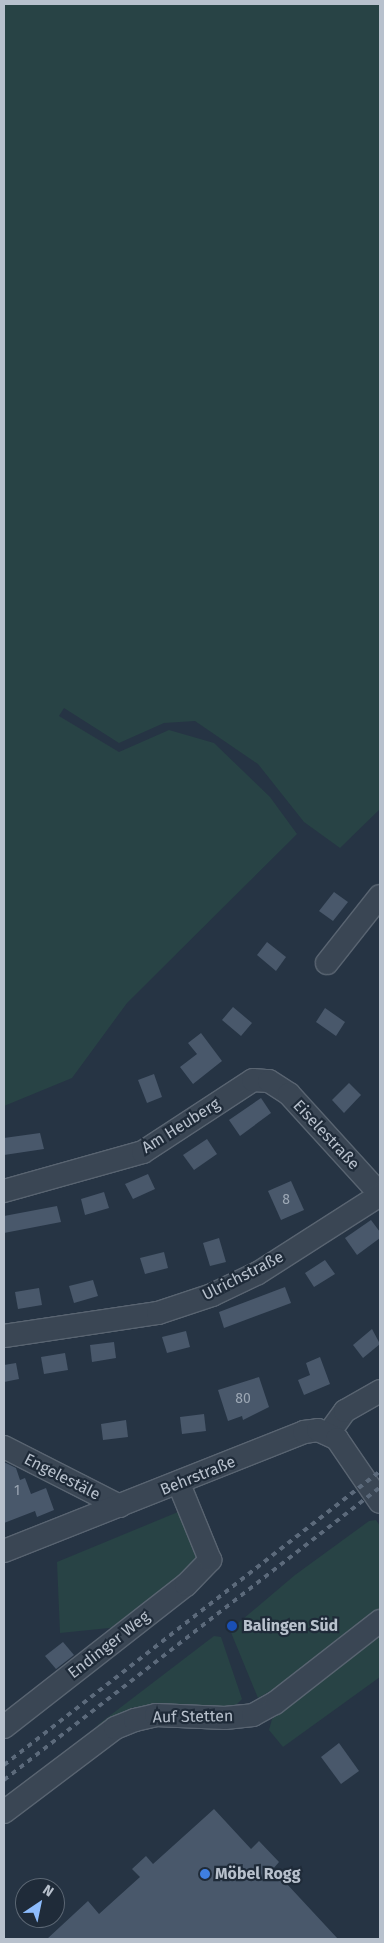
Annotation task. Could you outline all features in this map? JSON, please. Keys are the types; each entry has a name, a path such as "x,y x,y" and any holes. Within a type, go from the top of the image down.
{"street":[{"path":"327,963 380,896"},
{"name":"Am Heuberg","path":"4,1191 143,1152 253,1080 269,1081"},
{"name":"Eiselestraße","path":"269,1081 289,1094 380,1195"},
{"name":"Ulrichstraße","path":"4,1336 158,1313 212,1295 258,1273 380,1195"},
{"path":"380,1391 345,1411 329,1433 337,1439 380,1502"},
{"name":"Behrstraße","path":"4,1551 178,1484 304,1432 318,1430 329,1433"},
{"name":"Engelestäle","path":"4,1447 120,1506"},
{"name":"Endinger Weg","path":"4,1727 186,1585 210,1560 178,1484"},
{"name":"Auf Stetten","path":"4,1812 115,1728 135,1720 156,1715 224,1718 253,1715 275,1704 380,1621"}],"green space":[{"path":"4,4 380,4 380,809 340,848 304,822 258,764 195,721 164,723 119,743 64,708 59,716 119,752 169,730 214,743 270,797 297,834 127,1003 72,1078 4,1106"},
{"path":"178,1512 199,1565 119,1627 60,1633 57,1562"},
{"path":"376,1520 380,1526 380,1608 290,1680 258,1698 230,1630 295,1575 369,1521"},
{"path":"214,1636 221,1637 242,1699 234,1707 134,1707 95,1727"},
{"path":"380,1636 380,1677 283,1747 269,1730 272,1719"}],"building":[{"path":"334,892 348,902 333,921 319,911"},
{"path":"267,942 286,957 276,971 257,955"},
{"path":"233,1007 252,1023 241,1036 222,1020"},
{"path":"325,1008 345,1022 336,1036 316,1022"},
{"path":"201,1033 222,1061 193,1084 180,1067 197,1054 188,1043"},
{"path":"154,1074 162,1097 147,1103 138,1080"},
{"path":"349,1083 361,1095 344,1113 332,1100"},
{"path":"261,1098 271,1113 240,1136 229,1120"},
{"path":"40,1133 44,1149 4,1155 4,1138"},
{"path":"207,1139 217,1154 194,1170 183,1155"},
{"path":"148,1174 155,1189 133,1199 125,1184"},
{"path":"291,1181 304,1210 281,1220 268,1191"},
{"path":"104,1192 109,1208 85,1215 81,1199"},
{"path":"57,1206 61,1222 4,1233 4,1216"},
{"path":"371,1220 380,1232 380,1238 357,1255 345,1238"},
{"path":"219,1238 226,1262 210,1266 203,1243"},
{"path":"164,1252 168,1268 145,1274 140,1258"},
{"path":"325,1260 335,1274 314,1287 305,1273"},
{"path":"93,1280 98,1296 74,1303 69,1286"},
{"path":"285,1287 291,1303 224,1328 219,1312"},
{"path":"39,1288 42,1305 18,1309 15,1292"},
{"path":"372,1329 380,1344 363,1358 353,1345"},
{"path":"186,1331 190,1347 167,1353 162,1337"},
{"path":"114,1342 116,1358 92,1362 90,1345"},
{"path":"65,1353 68,1370 44,1374 41,1357"},
{"path":"320,1357 330,1384 304,1395 298,1380 310,1375 306,1363"},
{"path":"16,1363 19,1379 4,1382 4,1365"},
{"path":"259,1377 269,1407 243,1420 242,1416 228,1421 218,1390"},
{"path":"204,1414 206,1431 182,1434 180,1417"},
{"path":"126,1420 128,1437 103,1440 101,1424"},
{"path":"4,1462 16,1468 20,1480 25,1478 31,1494 46,1488 54,1510 37,1517 35,1511 4,1523"},
{"path":"63,1642 74,1655 56,1669 45,1656"},
{"path":"339,1743 359,1771 341,1784 321,1757"},
{"name":"Möbel Rogg","path":"214,1809 251,1849 259,1841 279,1862 273,1869 338,1939 47,1939 59,1928 65,1928 65,1922 88,1901 99,1914 140,1877 132,1869 146,1856 153,1864"}],"railway":[{"path":"4,1765 380,1471"},
{"path":"4,1780 380,1487"}],"place":[{"name":"Balingen Süd","path":"232,1626"},
{"name":"Möbel Rogg","path":"205,1874"}]}
